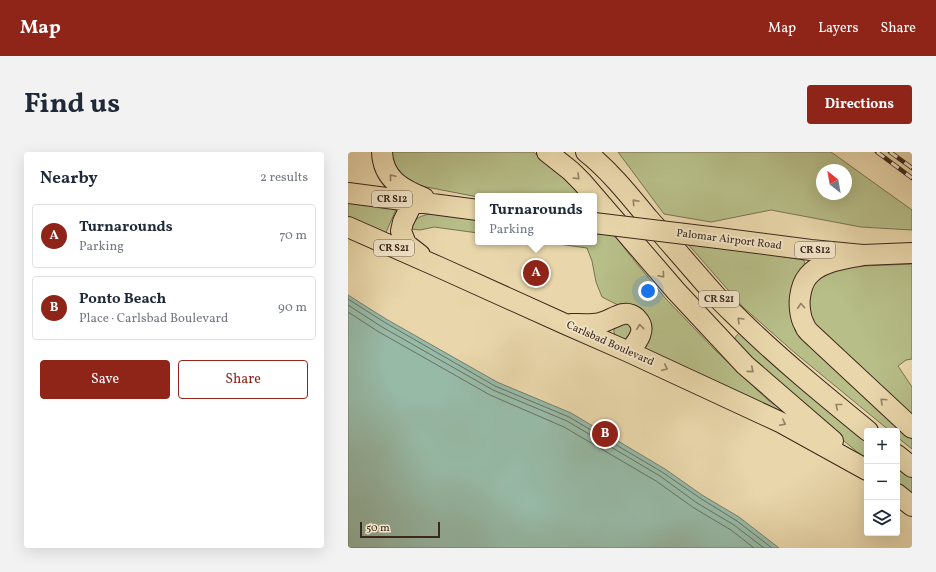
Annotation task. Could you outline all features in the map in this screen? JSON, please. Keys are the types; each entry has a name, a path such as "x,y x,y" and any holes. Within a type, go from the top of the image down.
{"main road":[{"path":"382,152 385,167 395,182 437,204"},
{"path":"547,152 571,171 591,193"},
{"name":"CR S21","path":"586,152 596,160 619,184 717,298 781,358 864,428"},
{"name":"CR S12","path":"348,193 475,210"},
{"path":"597,199 676,291 745,365 864,468"},
{"path":"413,202 403,222 402,231 406,244 419,255 441,268"},
{"name":"Palomar Airport Road","path":"597,223 862,255 912,253"},
{"name":"Carlsbad Boulevard","path":"348,227 629,352 782,423 864,468"},
{"path":"862,255 826,264 807,276 802,287 800,301 801,314 804,324 809,332 912,428"},
{"path":"565,324 598,324 610,320 620,314 631,314 639,321 642,331 629,352"},
{"path":"900,457 912,467"},
{"path":"900,496 912,506"}],"green space":[{"path":"391,152 533,152 557,168 582,193 475,193 475,196 416,185 398,173 390,158"},
{"path":"618,152 831,152 848,164 816,164 816,200 852,200 852,167 912,210 912,230 861,227 771,210 711,222 664,214"},
{"path":"348,202 397,207 384,237 348,221"},
{"path":"597,212 666,299 715,350 769,401 799,421 643,350 632,305 618,305 602,297 596,282 592,261 587,248 566,245 597,245"},
{"path":"430,214 475,219 475,233 434,227 420,230 411,229 414,222 423,216"},
{"path":"686,242 804,260 805,267 791,303 912,436 912,449 900,439 900,428 886,428 795,353 743,307"},
{"path":"912,264 912,359 906,360 898,366 912,387 912,419 824,336 805,310 816,277 839,267"},
{"path":"619,321 635,325 626,341 616,337 615,335 614,329"},
{"path":"741,332 864,433 864,458 791,397 734,342 738,334"},
{"path":"900,462 912,472 912,496 900,486"}],"water":[{"path":"348,295 386,319 497,382 571,413 665,469 702,495 739,517 779,548 348,548"}],"railway":[{"path":"877,152 912,178"},
{"path":"890,152 912,168"}],"place":[{"name":"Turnarounds","path":"536,273"},
{"name":"Ponto Beach","path":"605,434"}]}
